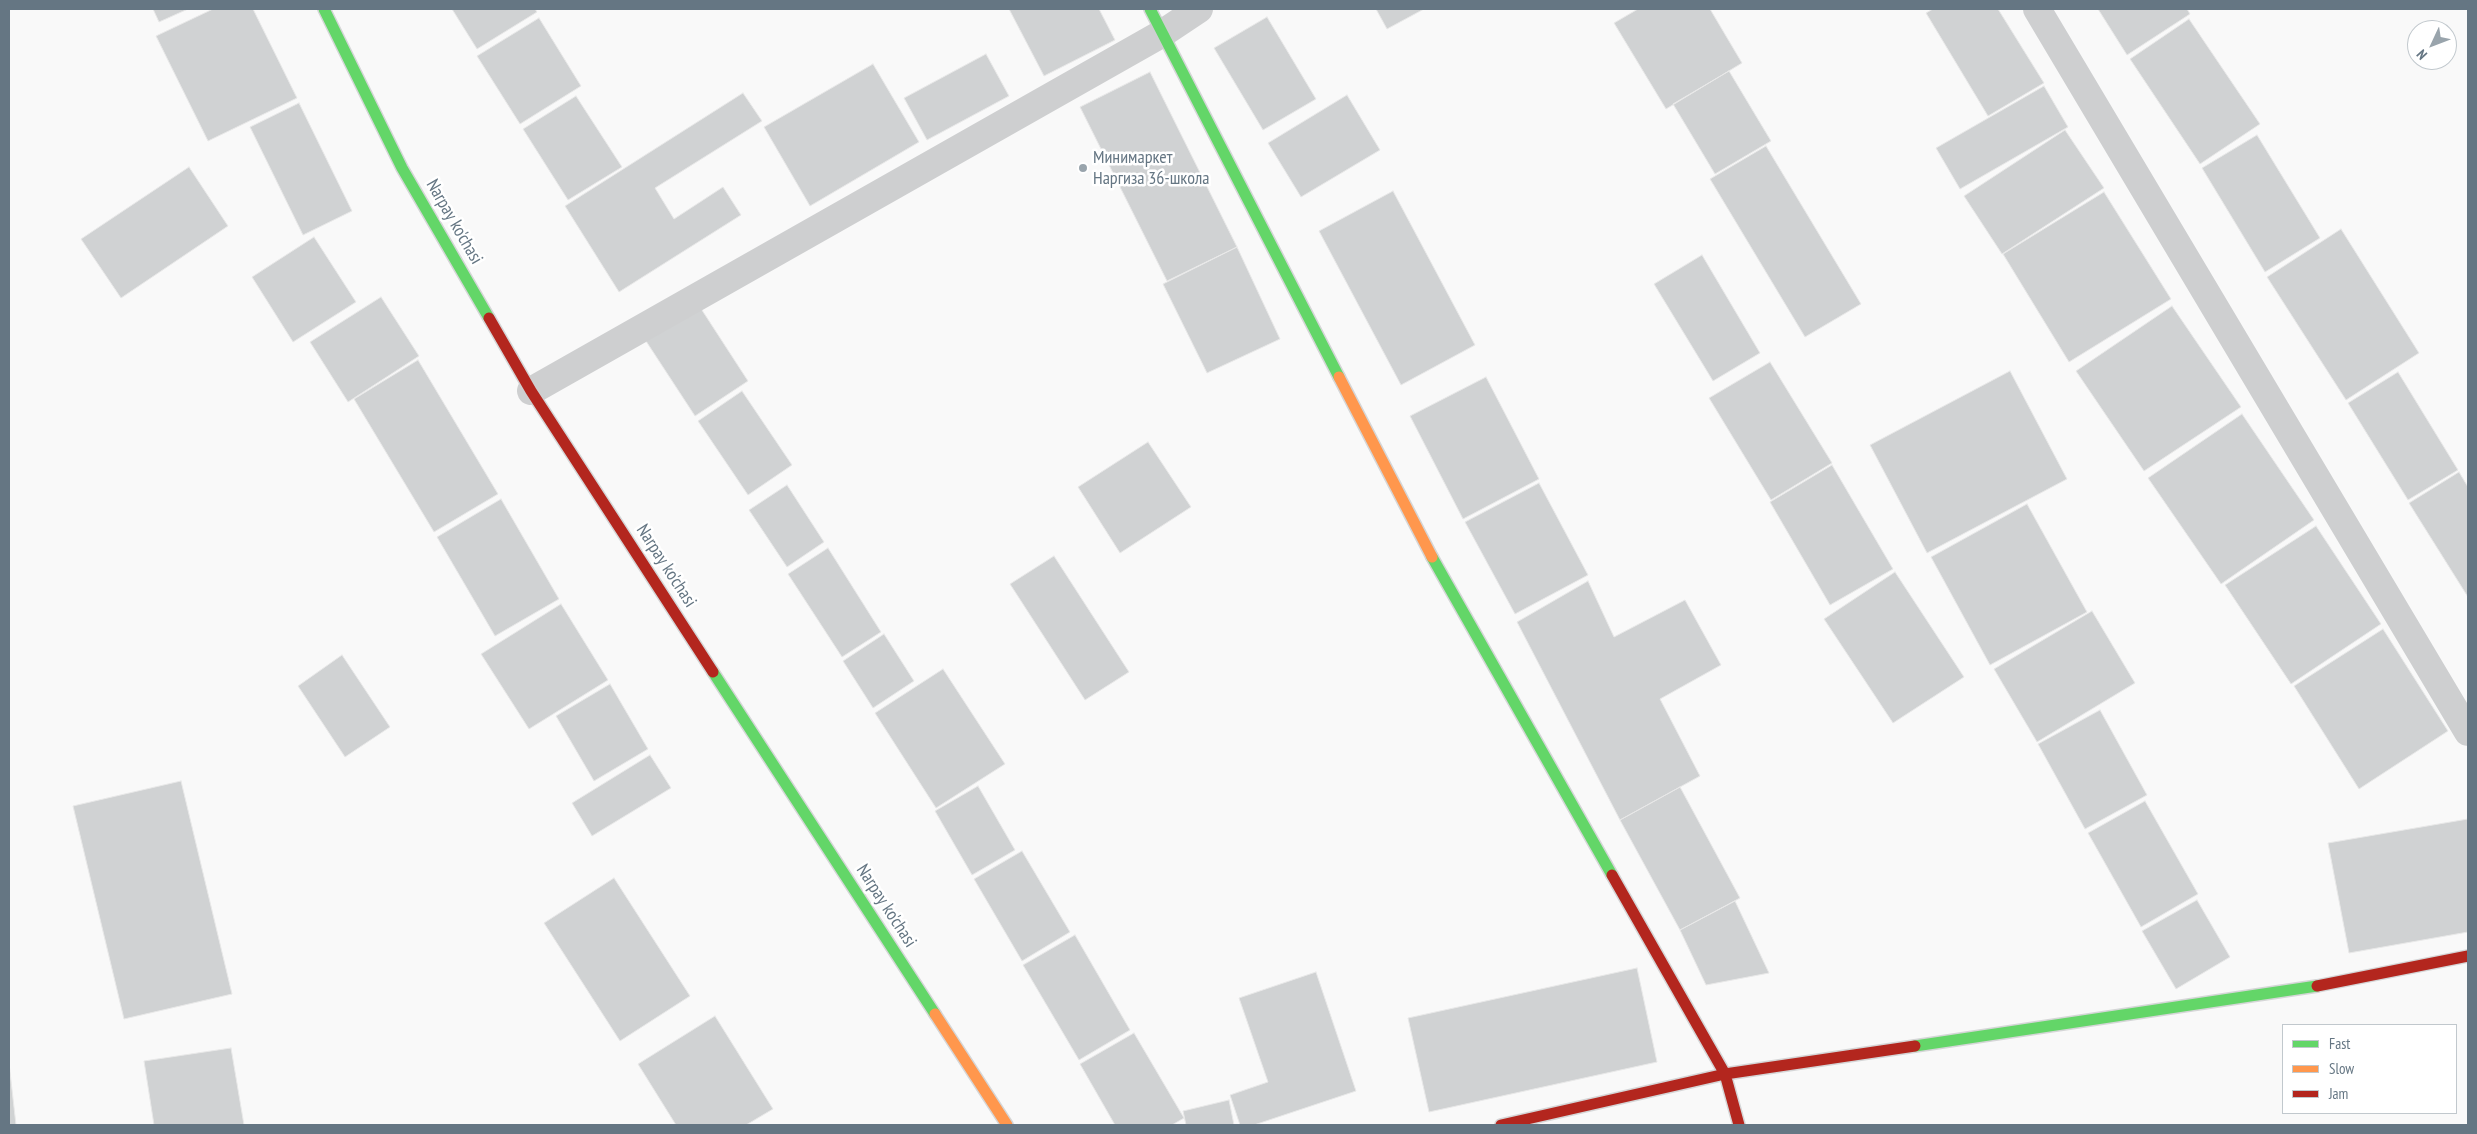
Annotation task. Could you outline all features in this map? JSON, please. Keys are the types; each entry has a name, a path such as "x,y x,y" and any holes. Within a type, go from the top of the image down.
{"street":[{"name":"Narpay ko'chasi","path":"324,9 402,168 532,391 1007,1125"},
{"path":"1150,9 1427,549 1725,1074 1739,1125"},
{"path":"532,391 1163,32 1200,9"},
{"path":"2037,9 2468,732"},
{"path":"1502,1125 1725,1074 2289,991 2468,956"}],"building":[{"path":"153,9 188,9 159,22"},
{"path":"213,9 253,9 297,98 208,141 156,36"},
{"path":"452,9 535,9 537,12 477,49"},
{"path":"1009,9 1099,9 1115,40 1044,76"},
{"path":"1376,9 1424,9 1387,29"},
{"path":"1638,9 1710,9 1742,63 1666,109 1614,23"},
{"path":"1933,9 1998,9 2044,83 1988,116 1926,13"},
{"path":"2098,9 2187,9 2190,14 2127,55"},
{"path":"1267,17 1316,99 1263,130 1214,48"},
{"path":"539,18 581,86 520,124 477,56"},
{"path":"2189,19 2260,124 2200,164 2130,59"},
{"path":"986,54 1009,96 927,140 904,98"},
{"path":"873,64 919,142 810,206 764,127"},
{"path":"1729,71 1771,141 1715,174 1673,104"},
{"path":"1150,72 1237,247 1167,281 1080,107"},
{"path":"2044,86 2068,127 1960,189 1936,148"},
{"path":"743,93 762,121 655,188 674,219 723,187 741,215 619,292 565,206"},
{"path":"1347,95 1380,150 1301,197 1268,143"},
{"path":"576,96 622,167 568,200 523,129"},
{"path":"299,103 352,211 303,235 250,127"},
{"path":"2065,130 2104,188 2002,254 1964,196"},
{"path":"2257,135 2320,238 2265,272 2202,168"},
{"path":"1766,146 1861,304 1805,337 1710,179"},
{"path":"189,167 228,226 121,298 81,239"},
{"path":"1393,191 1475,345 1401,385 1319,231"},
{"path":"2104,192 2171,299 2069,362 2003,254"},
{"path":"2341,229 2419,353 2346,400 2267,277"},
{"path":"314,237 356,302 293,342 252,277"},
{"path":"1237,247 1280,339 1207,373 1163,284"},
{"path":"1702,255 1760,353 1713,381 1654,284"},
{"path":"381,297 419,356 348,402 310,342"},
{"path":"698,304 748,381 695,416 644,338"},
{"path":"2172,306 2241,407 2144,471 2076,371"},
{"path":"418,360 498,494 434,532 354,399"},
{"path":"1770,362 1832,463 1771,500 1709,398"},
{"path":"2010,371 2067,479 1927,553 1870,445"},
{"path":"2398,372 2458,470 2408,500 2348,403"},
{"path":"1486,377 1539,479 1463,519 1410,416"},
{"path":"742,391 792,465 748,495 698,421"},
{"path":"2242,414 2314,520 2221,584 2148,478"},
{"path":"1148,442 1191,507 1120,553 1078,487"},
{"path":"1832,465 1893,569 1830,605 1770,502"},
{"path":"2459,472 2468,487 2468,597 2409,503"},
{"path":"1539,483 1588,575 1515,614 1465,522"},
{"path":"787,485 824,542 787,567 749,510"},
{"path":"501,499 559,599 495,636 437,537"},
{"path":"2027,504 2087,612 1990,665 1931,557"},
{"path":"2316,526 2381,624 2291,684 2225,585"},
{"path":"828,548 881,632 842,657 788,574"},
{"path":"1054,556 1129,672 1085,700 1010,584"},
{"path":"1895,572 1964,677 1893,723 1824,619"},
{"path":"1588,581 1614,637 1685,600 1721,665 1660,699 1700,776 1620,820 1517,622"},
{"path":"561,604 608,680 529,729 481,654"},
{"path":"2092,611 2135,683 2037,742 1994,669"},
{"path":"2383,629 2448,731 2359,789 2294,686"},
{"path":"884,634 914,681 873,708 843,661"},
{"path":"342,655 390,727 345,757 298,686"},
{"path":"943,669 1005,764 936,808 875,713"},
{"path":"610,684 648,749 594,781 556,716"},
{"path":"2100,710 2147,795 2085,829 2038,744"},
{"path":"650,755 671,788 592,836 572,803"},
{"path":"181,781 232,994 124,1019 73,806"},
{"path":"978,786 1015,850 972,875 935,811"},
{"path":"1680,787 1740,898 1680,930 1620,820"},
{"path":"2145,801 2198,894 2141,927 2088,833"},
{"path":"2468,819 2468,932 2349,953 2328,843"},
{"path":"1022,851 1070,932 1022,961 974,879"},
{"path":"614,878 690,996 620,1041 544,923"},
{"path":"2197,900 2230,957 2176,989 2142,931"},
{"path":"1735,901 1769,973 1706,985 1680,930"},
{"path":"1075,935 1130,1030 1079,1060 1023,965"},
{"path":"1637,968 1657,1062 1429,1112 1408,1018"},
{"path":"1316,972 1356,1091 1254,1125 1240,1125 1230,1095 1268,1082 1239,998"},
{"path":"715,1016 773,1109 746,1125 676,1125 638,1064"},
{"path":"1134,1033 1184,1118 1172,1125 1115,1125 1080,1064"},
{"path":"231,1048 244,1125 154,1125 144,1061"},
{"path":"9,1063 16,1125 9,1125"},
{"path":"1229,1100 1234,1125 1186,1125 1183,1111"}],"traffic: fast":[{"path":"324,9 402,168 489,318"},
{"path":"1150,9 1339,377"},
{"path":"1432,557 1612,875"},
{"path":"713,672 935,1014"},
{"path":"1915,1046 2317,986"}],"traffic: slow":[{"path":"1339,377 1432,557"},
{"path":"935,1014 1007,1125"}],"traffic: jam":[{"path":"489,318 531,391 713,672"},
{"path":"1612,875 1725,1074 1739,1125"},
{"path":"2317,986 2468,956"},
{"path":"1501,1125 1725,1074 1915,1046"}],"place":[{"name":"Минимаркет Наргиза 36-школа","path":"1083,168"}]}
